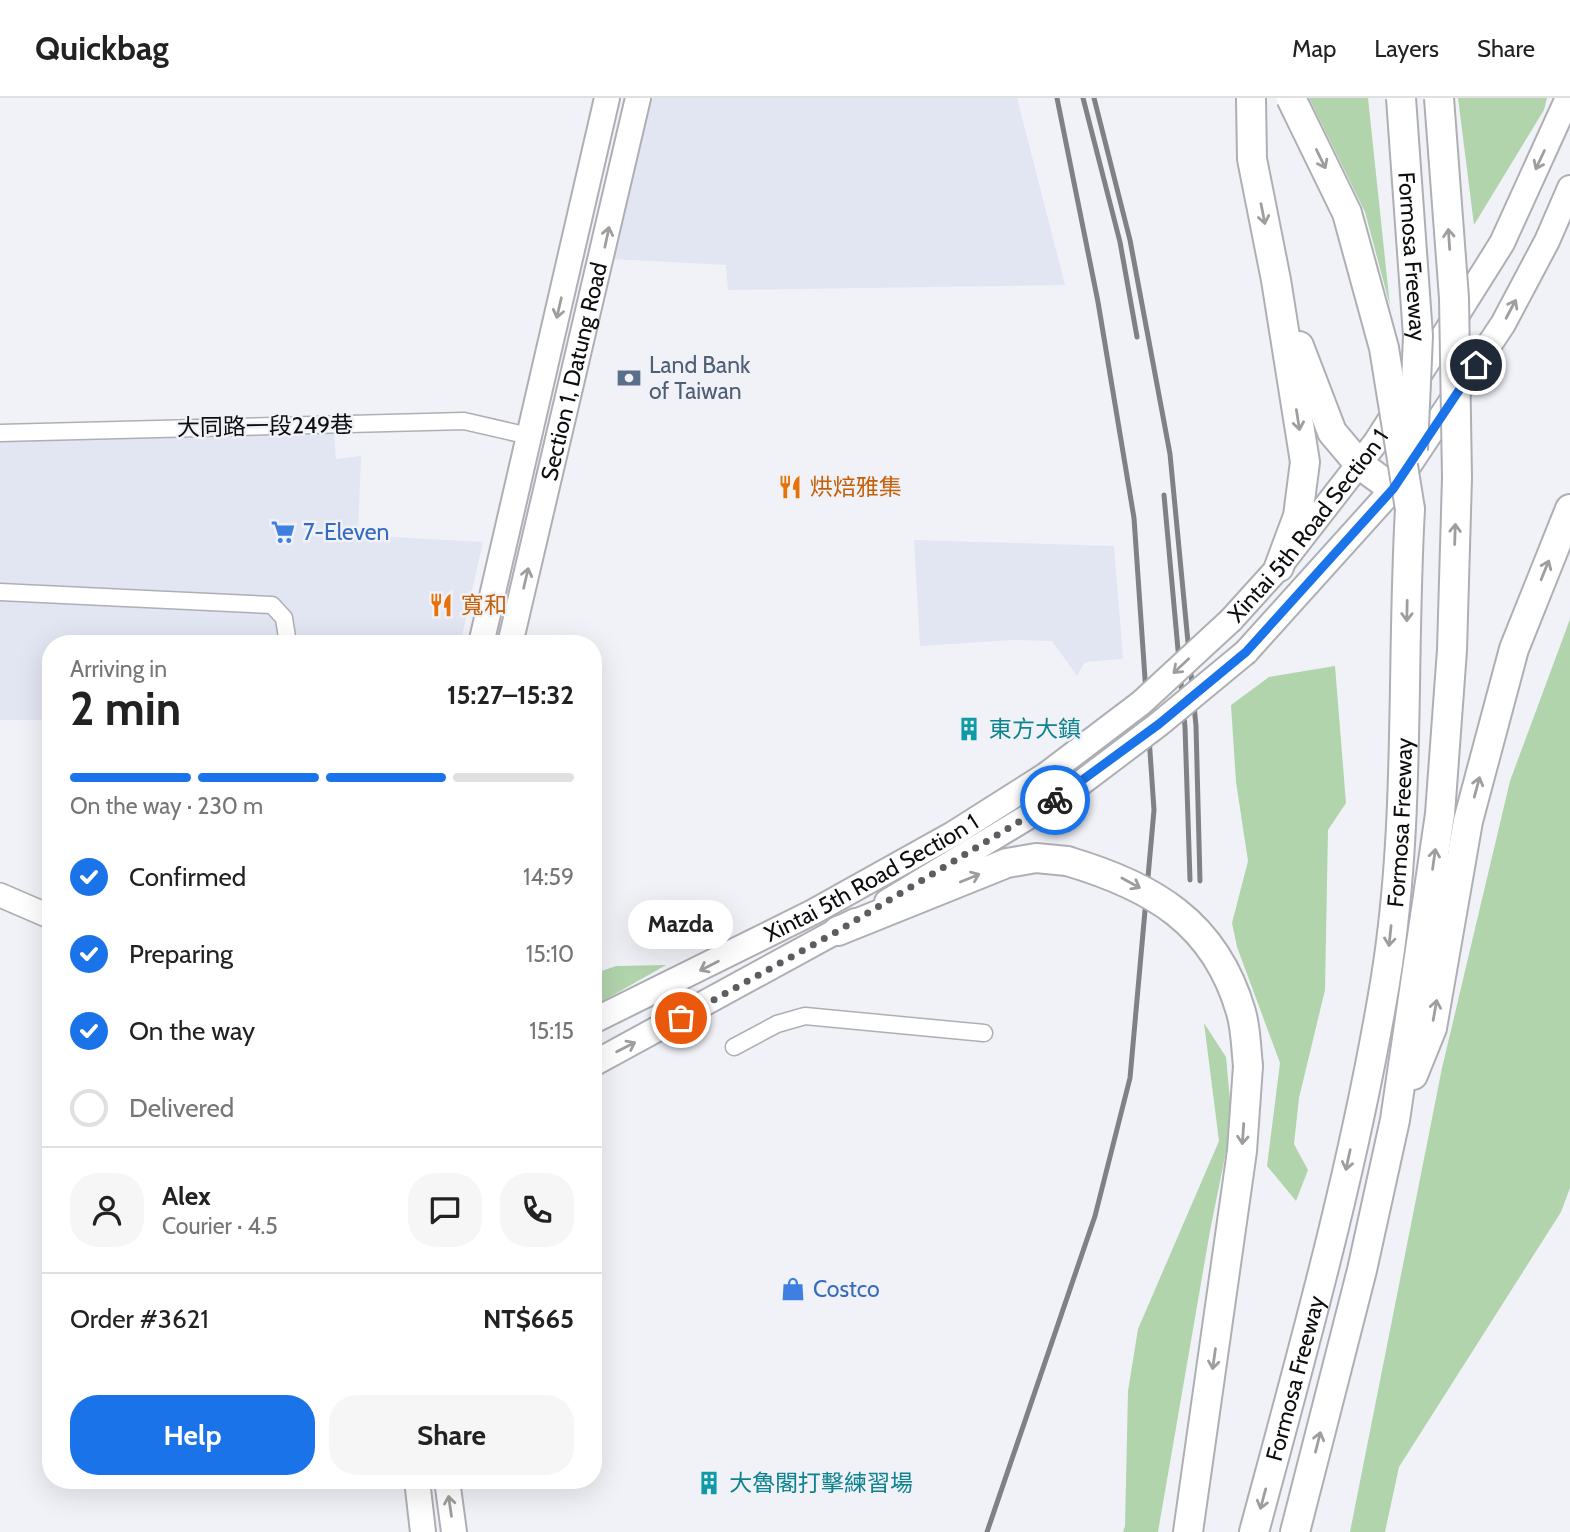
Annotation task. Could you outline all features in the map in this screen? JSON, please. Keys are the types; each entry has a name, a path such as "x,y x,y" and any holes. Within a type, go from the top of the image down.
{"highway":[{"path":"1251,98 1252,159 1276,280 1305,462 1298,516 1279,567"},
{"path":"1290,98 1347,213 1384,348 1402,499"},
{"name":"Formosa Freeway","path":"1254,1532 1330,1251 1385,981 1405,785 1408,543 1402,499 1418,336 1401,98"},
{"name":"Formosa Freeway","path":"1295,1532 1362,1270 1395,1120 1440,814 1452,650 1457,478 1454,298 1439,98"},
{"path":"1276,280 1332,432 1359,464 1402,499"},
{"path":"1395,1120 1432,1028 1468,821 1514,649 1570,509"},
{"path":"838,931 1007,863 1036,858 1067,861 1117,875 1158,898 1198,932 1226,971 1242,1014 1248,1066 1242,1151 1188,1532"}],"main road":[{"name":"Section 1, Datung Road","path":"483,635 607,98"},
{"name":"Section 1, Datung Road","path":"512,635 638,98"},
{"name":"Xintai 5th Road Section 1","path":"602,1017 813,912 953,834 1046,775 1141,703 1231,620 1279,567 1359,464 1502,243 1568,98"},
{"path":"594,162 622,168"},
{"name":"Xintai 5th Road Section 1","path":"602,1059 838,931 1069,792 1159,724 1246,652 1402,499 1503,324 1547,241 1570,188"},
{"path":"418,1489 423,1532"},
{"path":"448,1489 454,1532"}],"street":[{"name":"大同路一段249巷","path":"0,433 464,421 529,436"},
{"path":"0,592 272,605 284,618 287,635"},
{"path":"0,895 42,913"},
{"path":"734,1047 777,1024 805,1016 984,1033"}],"shaded area":[{"path":"652,98 1017,98 1065,285 728,290 726,265 612,259"},
{"path":"334,430 336,459 361,456 358,535 483,542 462,635 42,635 42,720 0,720 0,438"},
{"path":"914,540 1114,546 1123,659 1085,662 1077,676 1052,641 1013,640 920,646"}],"green space":[{"path":"1309,98 1368,98 1390,306 1365,212"},
{"path":"1458,98 1547,98 1544,110 1474,225"},
{"path":"1570,619 1570,1188 1561,1212 1399,1467 1385,1532 1350,1532 1442,1068 1510,781"},
{"path":"1335,666 1346,803 1328,830 1325,990 1299,1098 1294,1144 1308,1170 1296,1201 1267,1166 1280,1063 1237,947 1232,923 1248,861 1236,782 1231,705 1269,677"},
{"path":"666,965 602,1001 602,971 616,966"},
{"path":"1204,1023 1226,1057 1232,1122 1210,1231 1158,1532 1123,1532 1128,1391 1138,1329 1219,1141"}],"railway":[{"path":"987,1532 1095,1216 1130,1078 1154,810 1134,518 1098,302 1057,98"},
{"path":"1083,98 1120,242 1137,337"},
{"path":"1094,98 1130,240 1170,454 1196,726 1200,881"},
{"path":"1164,495 1185,727 1190,880"}],"way so far":[{"path":"681,1018 838,931 1055,800"}],"place":[{"name":"Land Bank of Taiwan","path":"629,378"},
{"name":"烘焙雅集","path":"790,487"},
{"name":"7-Eleven","path":"283,532"},
{"name":"寬和","path":"441,605"},
{"name":"東方大鎮","path":"969,729"},
{"name":"Mazda","path":"681,1018"},
{"name":"Costco","path":"793,1289"},
{"name":"大魯閣打擊練習場","path":"709,1483"}],"route":[{"path":"1055,800 1159,724 1246,652 1297,599 1393,489 1476,365"}]}
